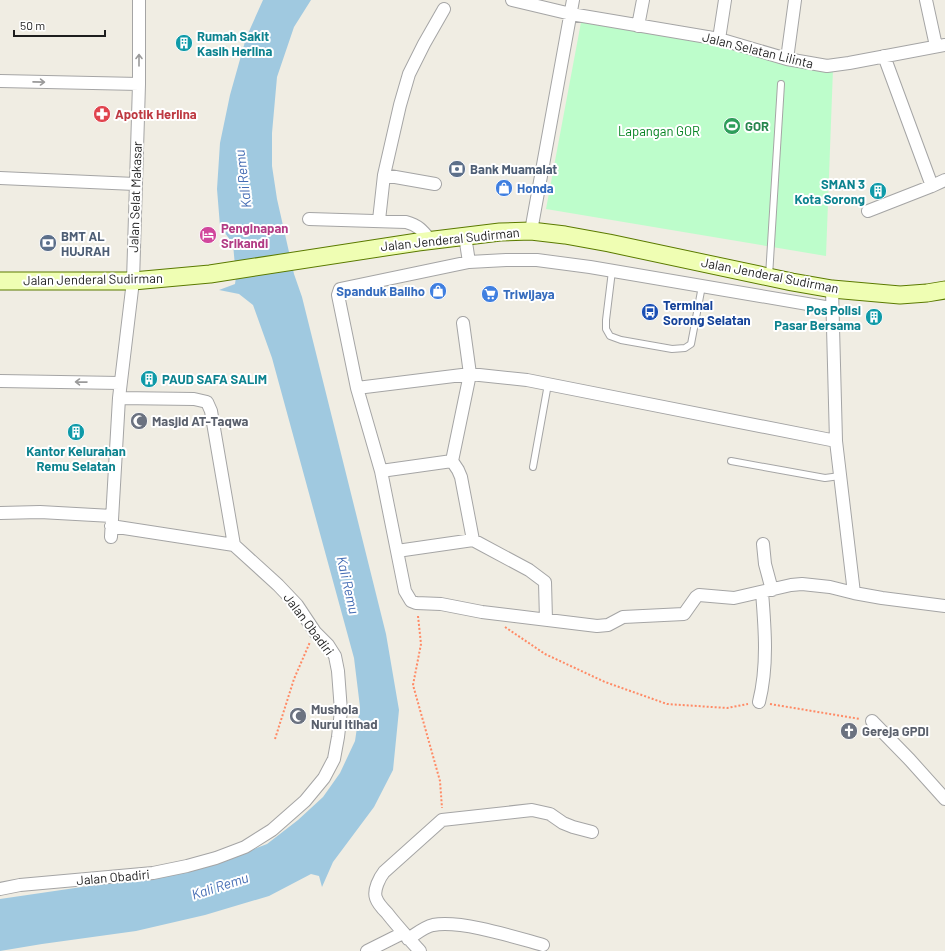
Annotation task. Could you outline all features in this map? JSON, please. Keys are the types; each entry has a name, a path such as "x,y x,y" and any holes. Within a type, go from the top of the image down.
{"main road":[{"name":"Jalan Jenderal Sudirman","path":"0,281 133,281 210,274 430,240 500,232 531,231 609,243 832,289 900,295 945,290"}],"street":[{"name":"Jalan Selat Makasar","path":"111,526 120,383 133,281 139,84 139,0"},
{"name":"Jalan Selatan Lilinta","path":"512,0 571,14 718,39 787,60 827,66 941,45"},
{"path":"531,231 573,0"},
{"path":"638,26 643,0"},
{"path":"718,39 725,0"},
{"path":"787,60 795,0"},
{"path":"926,0 941,45"},
{"path":"379,220 384,175 393,130 409,74 444,9"},
{"path":"884,56 932,186"},
{"path":"0,81 139,84"},
{"path":"384,175 436,184"},
{"path":"0,178 135,184"},
{"path":"868,211 945,180"},
{"path":"309,219 379,220 412,223 422,229 430,240"},
{"path":"465,236 469,262"},
{"path":"832,308 537,260 469,262 344,288 339,291 338,295 357,388 381,471 405,591 411,601 416,603 441,604 482,612 597,626 608,625 623,617 684,614 698,595 734,598 791,585 802,584 830,587 854,593 945,606"},
{"path":"832,289 836,441 854,593"},
{"path":"463,322 470,374 452,460 461,477 473,540"},
{"path":"357,388 470,374 527,380 836,441"},
{"path":"0,381 120,383"},
{"path":"0,513 40,512 111,526 234,545 211,411 207,402 194,399 119,398"},
{"path":"381,471 452,460"},
{"path":"397,551 473,540 529,570 545,582 546,620"},
{"path":"759,702 765,668 765,620 767,591 763,544"},
{"name":"Jalan Obadiri","path":"0,889 20,885 153,873 180,868 216,858 245,847 272,830 305,801 324,778 334,759 341,711 338,671 335,656 328,645 315,632 297,605 278,585 234,545"},
{"path":"872,721 945,799"},
{"path":"420,951 379,903 375,896 381,876 384,872 442,820 532,810 545,812 567,825 592,832"},
{"path":"366,951 428,927 443,925 469,927 543,945"}],"lane":[{"path":"769,276 781,84"},
{"path":"612,271 606,320 606,329 610,336 621,340 672,349 685,348 691,344 702,286"},
{"path":"533,467 548,384"},
{"path":"731,461 825,478 840,476"}],"path":[{"path":"416,603 421,644 413,685 440,782 442,820"},
{"path":"501,624 544,654 605,682 667,704 727,708 759,702 872,721"},
{"path":"275,739 294,679 315,632"}],"green space":[{"name":"Lapangan GOR","path":"582,17 833,69 826,256 546,209"}],"water":[{"name":"Kali Remu","path":"263,0 311,0 294,27 277,77 272,133 272,166 277,199 294,274 302,297 386,634 399,710 393,770 374,807 333,862 322,887 319,876 311,874 269,896 205,915 136,931 0,951 0,899 150,877 228,859 267,844 298,820 323,797 340,773 355,741 360,707 354,658 272,358 253,305 239,294 219,290 235,284 236,277 233,244 220,226 217,189 220,143 230,95 246,38"}],"place":[{"name":"Rumah Sakit Kasih Herlina","path":"184,43"},
{"name":"Apotik Herlina","path":"102,114"},
{"name":"GOR","path":"732,126"},
{"name":"Bank Muamalat","path":"457,169"},
{"name":"Honda","path":"504,188"},
{"name":"SMAN 3 Kota Sorong","path":"878,191"},
{"name":"Penginapan Srikandi","path":"208,235"},
{"name":"BMT AL HUJRAH","path":"48,243"},
{"name":"Spanduk Baliho","path":"438,291"},
{"name":"Triwijaya","path":"490,294"},
{"name":"Terminal Sorong Selatan","path":"650,312"},
{"name":"Pos Polisi Pasar Bersama","path":"874,317"},
{"name":"PAUD SAFA SALIM","path":"149,379"},
{"name":"Masjid AT-Taqwa","path":"139,421"},
{"name":"Kantor Kelurahan Remu Selatan","path":"76,432"},
{"name":"Mushola Nurul Itihad","path":"298,716"},
{"name":"Gereja GPDI","path":"849,731"}]}
